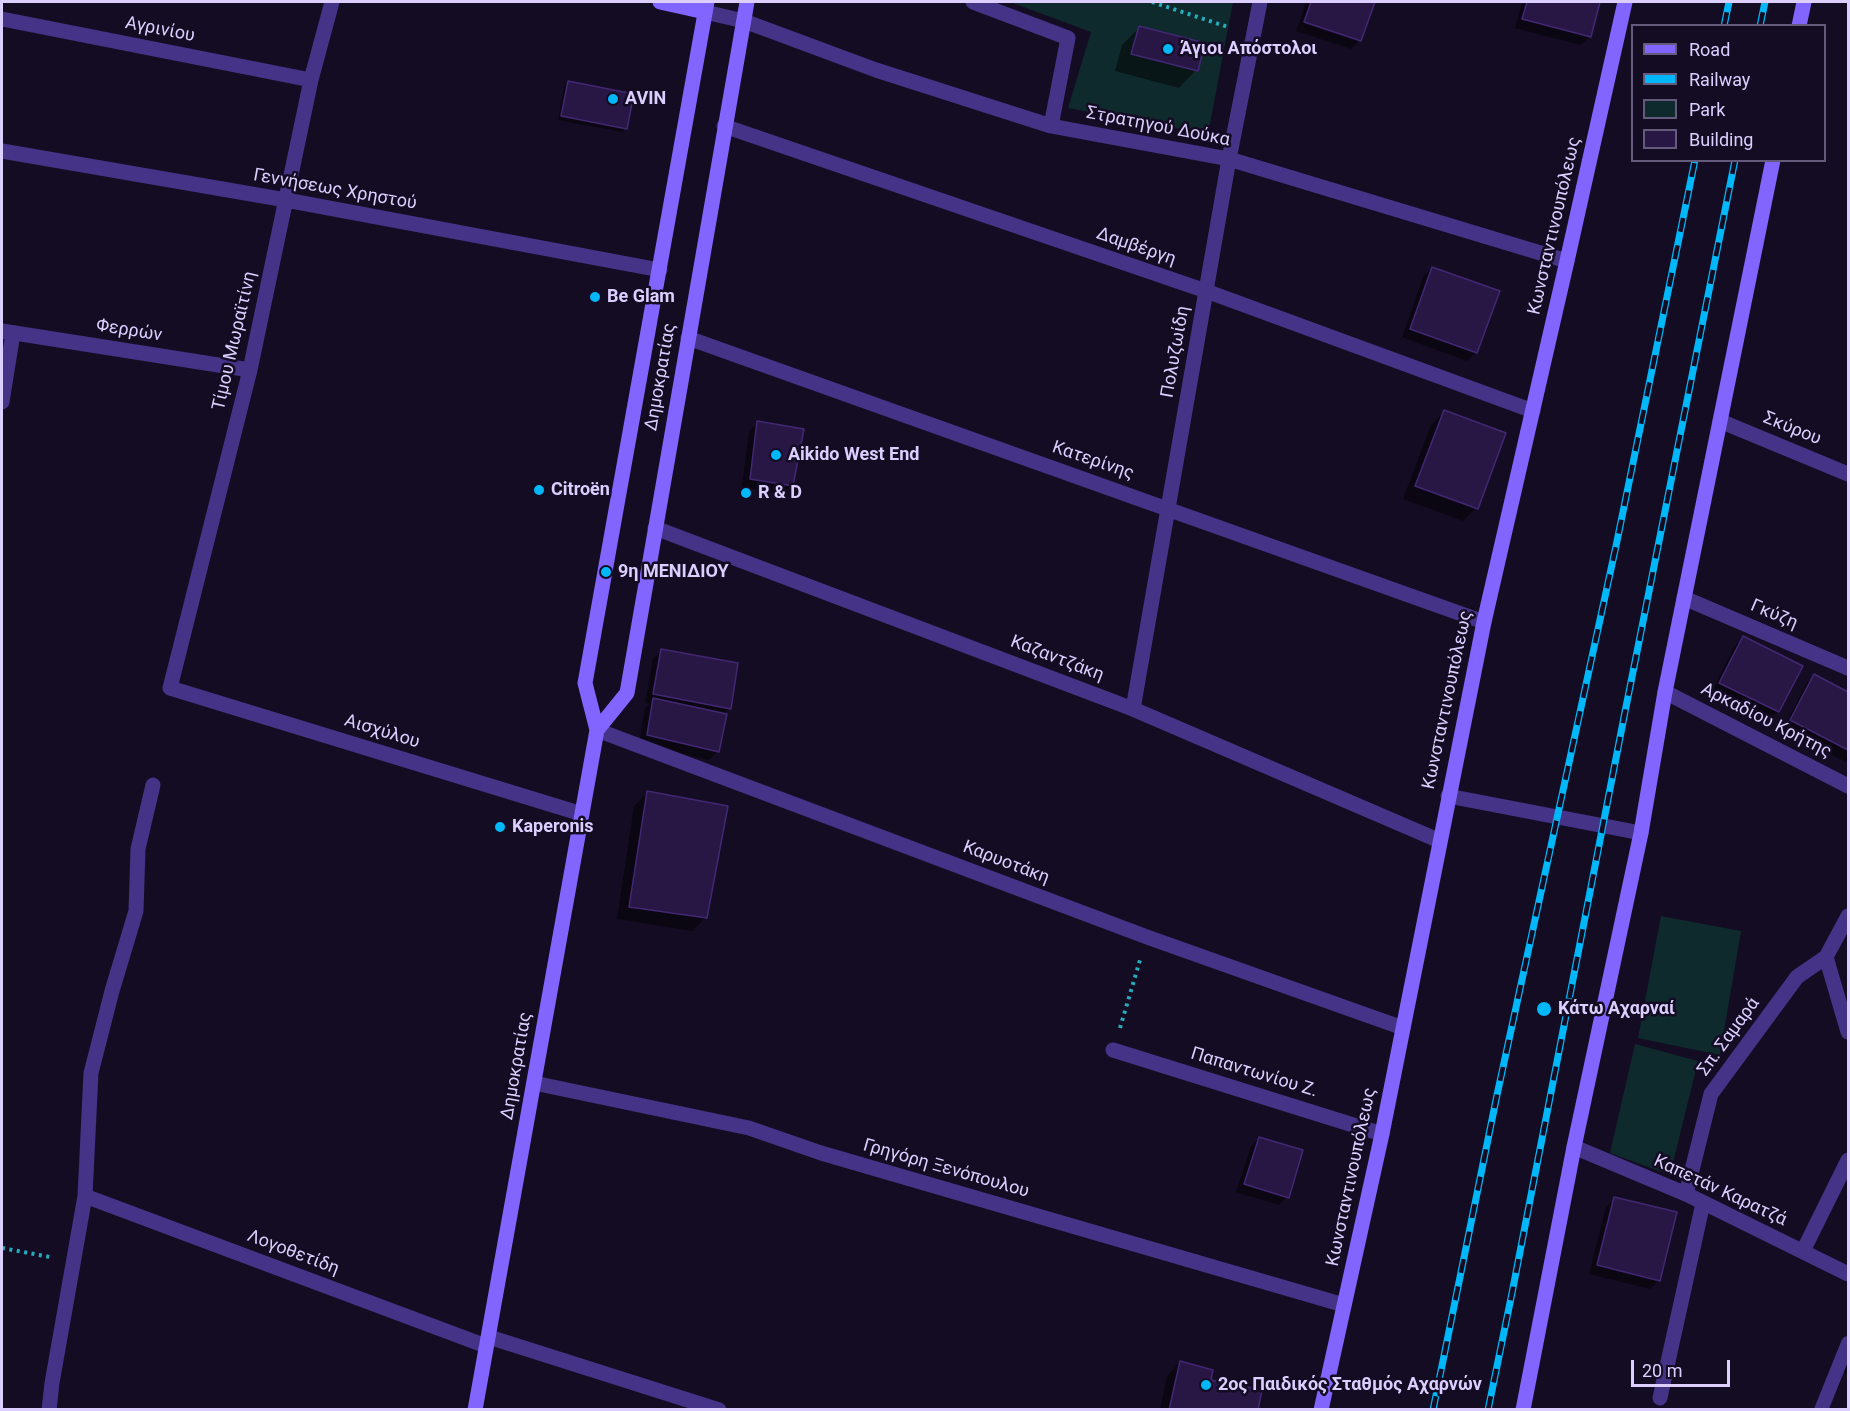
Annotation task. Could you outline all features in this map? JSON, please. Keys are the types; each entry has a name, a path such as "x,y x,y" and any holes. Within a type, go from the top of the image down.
{"street":[{"name":"Τίμου Μωραϊτίνη","path":"170,688 250,370 311,80 332,2"},
{"path":"660,2 706,7 744,21"},
{"name":"Δημοκρατίας","path":"597,730 627,693 747,2"},
{"path":"973,2 1068,38 1051,126"},
{"name":"Πολυζωίδη","path":"1133,709 1229,159 1260,2"},
{"name":"Κωνσταντινουπόλεως","path":"1321,1410 1382,1134 1484,622 1568,261 1624,2"},
{"path":"1799,24 1804,2"},
{"name":"Δημοκρατίας","path":"475,1410 597,730 585,683 706,7"},
{"name":"Αγρινίου","path":"2,19 311,80"},
{"name":"Στρατηγού Δούκα","path":"744,21 876,70 1051,126 1229,159 1568,261"},
{"name":"Δαμβέργη","path":"724,126 1206,291 1533,411"},
{"name":"Γεννήσεως Χρηστού","path":"2,151 286,200 660,270"},
{"path":"1523,1410 1574,1147 1641,832 1665,692 1773,162"},
{"path":"2,402 7,332"},
{"name":"Φερρών","path":"7,332 250,370"},
{"name":"Κατερίνης","path":"688,338 1484,622"},
{"name":"Σκύρου","path":"1720,421 1848,474"},
{"name":"Καζαντζάκη","path":"655,528 1133,709 1440,841"},
{"name":"Γκύζη","path":"1684,598 1848,668"},
{"name":"Αισχύλου","path":"170,688 582,814"},
{"name":"Αρκαδίου Κρήτης","path":"1665,692 1848,786"},
{"name":"Καρυοτάκη","path":"597,730 1147,937 1403,1028"},
{"path":"49,1410 85,1196 91,1073 136,911 138,849 153,785"},
{"path":"1449,796 1641,832"},
{"path":"1848,916 1826,957 1848,1032"},
{"name":"Σπ. Σαμαρά","path":"1686,1194 1711,1094 1797,978 1826,957"},
{"name":"Παπαντωνίου Ζ.","path":"1113,1050 1382,1134"},
{"name":"Γρηγόρη Ξενόπουλου","path":"534,1083 749,1128 821,1153 1344,1305"},
{"name":"Καπετάν Καρατζά","path":"1574,1147 1686,1194 1848,1274"},
{"path":"1803,1251 1848,1160"},
{"name":"Λογοθετίδη","path":"85,1196 488,1341 719,1410"},
{"path":"1660,1398 1704,1203"}],"lane":[{"path":"1821,1410 1848,1343"}],"path":[{"path":"1152,2 1228,27"},
{"path":"1113,1050 1147,937"},
{"path":"2,1248 74,1262"}],"green space":[{"path":"1010,2 1233,2 1208,134 1068,108 1091,32"},
{"path":"1661,916 1741,931 1720,1055 1638,1038"},
{"path":"1635,1044 1698,1061 1670,1175 1610,1153"}],"building":[{"path":"1311,2 1375,2 1361,41 1304,22"},
{"path":"1527,2 1600,2 1591,37 1522,19"},
{"name":"Άγιοι Απόστολοι","path":"1139,26 1205,43 1198,71 1131,54"},
{"path":"568,81 634,94 627,129 561,116"},
{"path":"1432,267 1500,291 1477,353 1410,329"},
{"path":"1444,410 1506,433 1478,509 1415,486"},
{"path":"757,421 804,429 793,486 750,479"},
{"path":"1743,636 1803,666 1779,712 1719,683"},
{"path":"661,649 738,663 731,709 653,694"},
{"path":"1814,674 1848,692 1848,750 1790,720"},
{"path":"653,698 727,714 719,752 647,735"},
{"path":"647,791 728,806 707,918 629,907"},
{"path":"1259,1137 1303,1150 1289,1198 1244,1184"},
{"path":"1614,1197 1677,1212 1660,1281 1597,1265"},
{"name":"2ος Παιδικός Σταθμός Αχαρνών","path":"1180,1361 1213,1370 1211,1380 1262,1390 1258,1410 1169,1410"}],"railway":[{"path":"1724,24 1729,2"},
{"path":"1760,24 1765,2"},
{"path":"1433,1410 1497,1095 1616,546 1695,162"},
{"path":"1488,1410 1735,162"}],"place":[{"name":"Άγιοι Απόστολοι","path":"1168,49"},
{"name":"AVIN","path":"613,99"},
{"name":"Be Glam","path":"595,297"},
{"name":"Aikido West End","path":"776,455"},
{"name":"Citroën","path":"539,490"},
{"name":"R & D","path":"746,493"},
{"name":"9η ΜΕΝΙΔΙΟΥ","path":"606,572"},
{"name":"Kaperonis","path":"500,827"},
{"name":"Κάτω Αχαρναί","path":"1544,1009"},
{"name":"2ος Παιδικός Σταθμός Αχαρνών","path":"1206,1385"}]}
